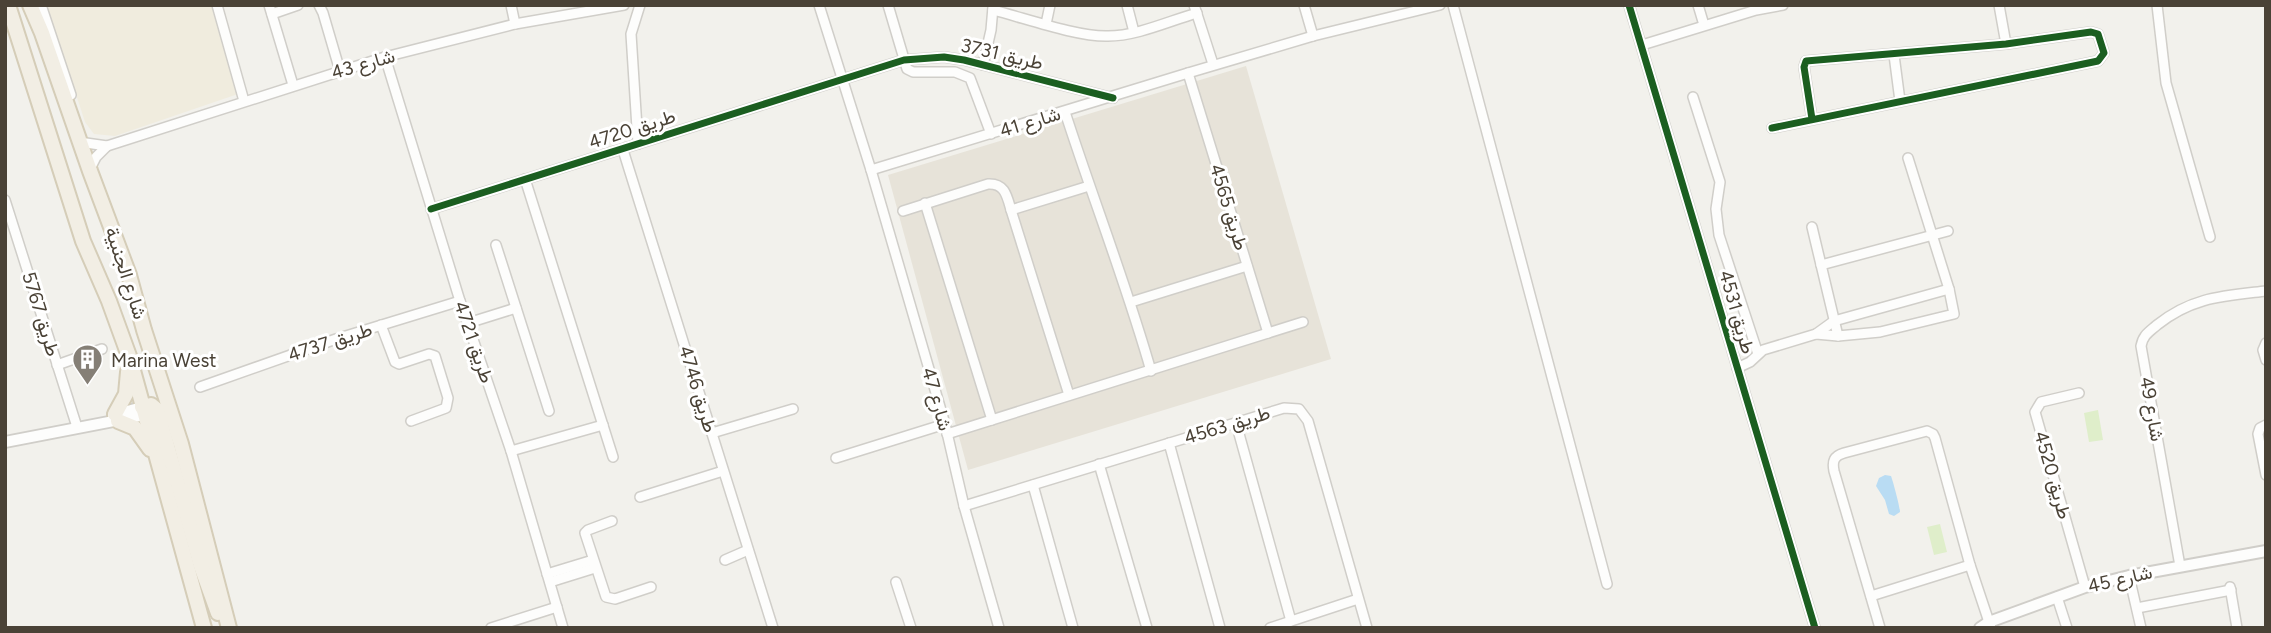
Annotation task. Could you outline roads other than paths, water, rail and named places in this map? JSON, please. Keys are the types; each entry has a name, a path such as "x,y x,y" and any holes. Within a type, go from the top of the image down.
{"main road":[{"name":"شارع الجنبية","path":"8,5 83,241 109,301 148,411 156,457 204,628"},
{"name":"شارع الجنبية","path":"30,5 85,143 89,171 123,257 181,444 228,628"},
{"path":"129,356 126,394 116,418 135,428 156,457"},
{"path":"148,411 207,587 228,628"}],"street":[{"path":"41,5 85,143"},
{"path":"216,5 244,101"},
{"path":"293,85 271,10 298,5"},
{"path":"319,5 324,13 340,71"},
{"path":"512,5 515,24"},
{"name":"شارع 43","path":"85,143 107,146 385,57 515,24 624,5"},
{"path":"638,144 631,34 640,5"},
{"path":"819,5 871,170"},
{"path":"888,5 907,69 913,72 960,73 970,78 991,134"},
{"path":"1046,24 1050,5"},
{"path":"1127,5 1134,32"},
{"path":"1304,5 1313,36"},
{"name":"شارع 41","path":"871,170 1189,77 1213,64 1440,5"},
{"path":"1453,5 1607,583"},
{"name":"طريق 4531","path":"1629,5 1815,628"},
{"path":"1698,5 1704,25"},
{"path":"1642,45 1756,9 1783,5"},
{"path":"1999,5 2006,44"},
{"path":"2157,5 2166,82 2210,237"},
{"path":"993,7 1046,24 1110,37 1134,32 1195,9 1213,64"},
{"name":"طريق 3731","path":"983,65 993,7"},
{"path":"1772,128 2098,61 2104,53 2101,38 2091,32 2006,44 1806,61 1804,67 1812,119"},
{"path":"1894,55 1900,101"},
{"name":"طريق 4721","path":"385,57 460,301 511,451 563,628"},
{"name":"طريق 3731","path":"842,78 904,60 944,57 1113,98"},
{"name":"طريق 4565","path":"1189,77 1268,333"},
{"name":"طريق 4720","path":"431,209 842,78"},
{"path":"1693,97 1720,183 1716,209 1719,235 1758,354"},
{"path":"1065,112 1131,302 1150,371"},
{"path":"89,171 96,157 107,146"},
{"name":"طريق 4746","path":"623,150 773,628"},
{"path":"1816,334 1838,336 1880,332 1952,317 1955,312 1908,158"},
{"name":"شارع 47","path":"871,170 946,429 964,506 999,628"},
{"path":"525,179 613,457"},
{"path":"903,211 988,184 997,184 1005,191 1069,396"},
{"path":"1011,210 1089,186"},
{"name":"طريق 5767","path":"5,200 77,427"},
{"path":"925,203 992,419"},
{"path":"1812,227 1838,336"},
{"path":"1821,265 1948,231"},
{"path":"496,244 549,411"},
{"path":"1131,302 1247,266"},
{"path":"1737,368 1750,362 1767,348 1816,334 1834,321 1949,289"},
{"name":"شارع 49","path":"2180,566 2141,346 2143,337 2176,309 2217,296 2266,291"},
{"name":"طريق 4737","path":"200,387 460,301"},
{"path":"468,323 516,308"},
{"path":"836,458 992,419 1303,322"},
{"path":"381,325 395,362 429,354 435,356 448,398 446,408 411,421"},
{"path":"2266,343 2263,350 2266,360"},
{"path":"57,365 102,348"},
{"path":"5,442 148,411 163,401 163,387"},
{"name":"طريق 4520","path":"2079,393 2041,402 2035,412 2084,587"},
{"name":"طريق 4563","path":"964,506 1291,407 1304,414 1367,628"},
{"path":"712,433 793,409"},
{"path":"1236,423 1291,621"},
{"path":"511,451 603,425"},
{"path":"2263,427 2258,434 2266,475"},
{"path":"1880,628 1833,466 1835,457 1927,431 1933,434 1987,626"},
{"path":"1168,443 1220,628"},
{"path":"1099,464 1147,628"},
{"path":"640,498 723,471"},
{"path":"1033,485 1073,628"},
{"path":"611,521 585,533 608,599 651,587"},
{"path":"725,560 748,550"},
{"name":"شارع 45","path":"1987,626 2084,587 2266,551"},
{"path":"548,578 594,564"},
{"path":"1871,596 1970,565"},
{"path":"2129,576 2141,628"},
{"path":"896,582 911,628"},
{"path":"2137,608 2230,587 2237,628"},
{"path":"2057,597 2067,628"},
{"path":"1270,628 1358,599"},
{"path":"491,628 557,607"}],"water":[{"path":"1891,476 1899,505 1900,512 1894,516 1889,514 1885,500 1876,486 1879,478"}],"place":[{"name":"Marina West","path":"88,387"}]}
